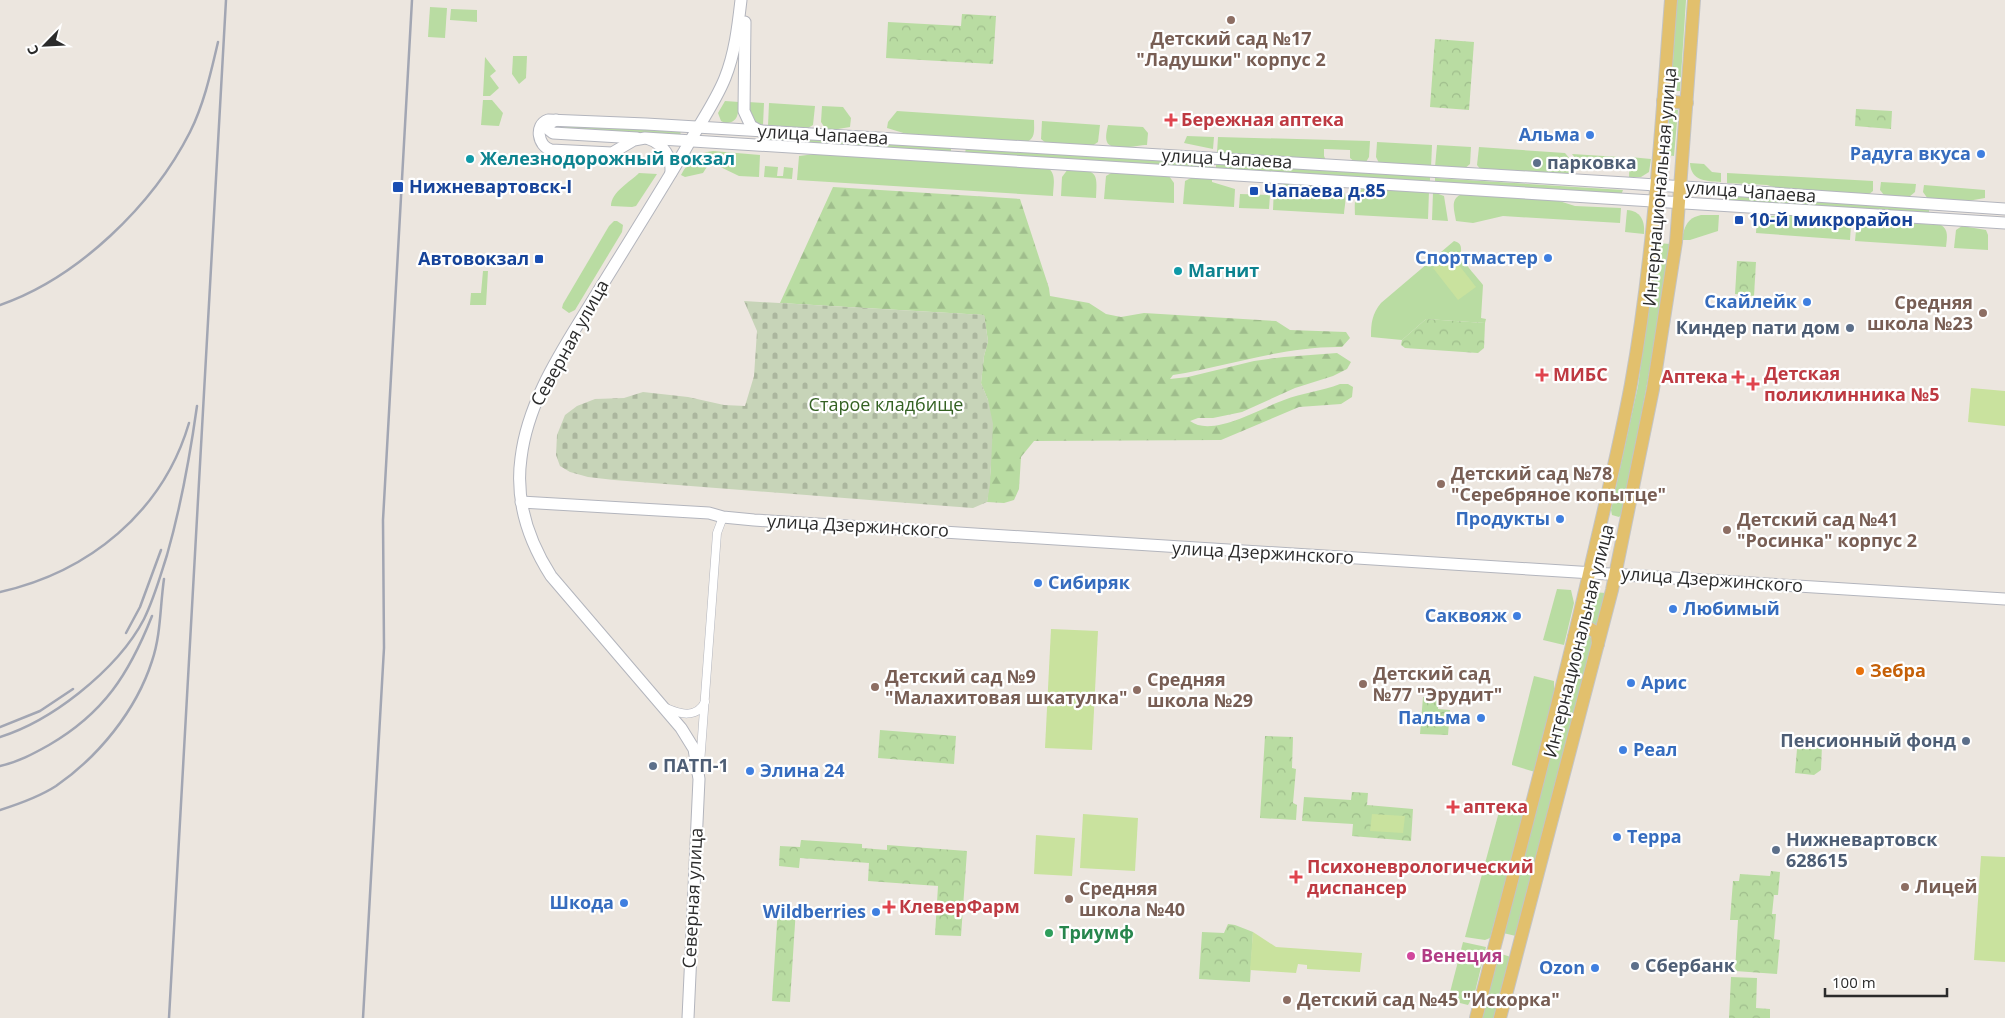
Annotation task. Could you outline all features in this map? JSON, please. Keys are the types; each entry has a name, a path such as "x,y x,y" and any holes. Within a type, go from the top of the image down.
{"main road":[{"name":"Северная улица","path":"688,1018 699,779 697,758 690,741 666,708 551,576 532,543 524,517 521,502 520,459 525,432 536,401 579,322 671,173 720,88 728,70 738,28 741,0"},
{"path":"745,0 744,111 751,126 760,131"},
{"name":"Интернациональная улица","path":"1476,1018 1590,572 1631,385 1642,319 1655,202 1671,0"},
{"name":"Интернациональная улица","path":"1500,1018 1598,644 1629,514 1665,322 1676,242 1694,0"},
{"path":"1663,100 1687,103"},
{"path":"556,120 546,120 541,125 540,137 545,148 551,150 612,153 642,138 658,144 666,152 671,164 671,173"},
{"name":"улица Чапаева","path":"2005,209 1680,187 698,127 556,120 548,124 549,130 553,133 2005,223"},
{"path":"958,157 959,143"},
{"path":"1936,219 1938,205"},
{"name":"улица Дзержинского","path":"521,502 709,513 723,517 1221,551 1616,573 2005,599"},
{"path":"1605,509 1607,518 1613,523 1621,524 1629,514"},
{"path":"1574,637 1581,629 1589,628 1597,633 1598,644"}],"street":[{"name":"Северная улица","path":"699,779 717,533 723,517"},
{"path":"666,708 689,714 700,709 706,701"}],"green space":[{"path":"1677,0 1686,0 1680,91 1671,91"},
{"path":"430,7 447,8 445,38 428,37"},
{"path":"451,9 477,10 477,22 450,20"},
{"path":"962,14 996,16 993,64 886,58 888,22 961,26"},
{"path":"1435,39 1474,42 1469,110 1430,107"},
{"path":"513,56 527,56 526,78 519,84 512,74"},
{"path":"485,57 496,71 490,76 499,88 490,96 483,96"},
{"path":"483,100 492,100 503,113 499,126 481,125"},
{"path":"725,101 739,102 737,117 730,123 721,121 718,113"},
{"path":"748,102 764,103 763,125 756,122 750,113"},
{"path":"769,103 815,106 813,125 808,128 768,126"},
{"path":"822,106 843,107 851,118 850,127 832,130 825,128 821,122"},
{"path":"1856,109 1892,111 1891,129 1855,126"},
{"path":"1670,110 1678,110 1674,156 1666,155"},
{"path":"897,111 1034,120 1034,133 1031,139 1026,142 910,135 887,128 888,122"},
{"path":"1042,121 1100,125 1098,142 1092,146 1046,143 1041,139"},
{"path":"556,124 681,133 679,135 554,127"},
{"path":"1108,125 1143,127 1148,133 1147,145 1114,147 1109,145 1106,138"},
{"path":"767,136 951,147 951,152 766,140"},
{"path":"1187,136 1214,137 1213,149 1184,143"},
{"path":"1218,137 1370,141 1369,157 1366,162 1355,162 1350,158 1350,150 1324,149 1324,156 1328,165 1217,153"},
{"path":"1377,142 1432,145 1431,168 1379,163 1376,157"},
{"path":"1437,145 1471,147 1470,164 1464,169 1435,167"},
{"path":"1479,147 1565,153 1575,165 1575,173 1559,175 1481,170 1477,165"},
{"path":"966,148 1213,163 1212,169 965,153"},
{"path":"713,151 760,155 759,177 739,176 710,162 703,173 685,177 681,175 694,159 702,154"},
{"path":"815,154 1048,168 1054,177 1053,196 797,180 799,156"},
{"path":"1572,154 1619,157 1607,167 1581,165"},
{"path":"1630,157 1651,159 1649,172 1641,177 1629,177"},
{"path":"1216,163 1430,177 1430,182 1216,169"},
{"path":"1690,163 1704,164 1712,172 1721,173 1721,182 1696,177"},
{"path":"765,166 778,167 777,176 783,176 784,167 793,168 792,179 764,177"},
{"path":"1068,169 1084,170 1093,174 1096,182 1096,198 1061,196 1062,177"},
{"path":"1113,172 1169,176 1174,183 1174,203 1104,199 1106,176"},
{"path":"639,173 657,174 636,206 611,206 617,192"},
{"path":"1727,173 1873,181 1873,191 1868,195 1727,183"},
{"path":"1193,177 1212,179 1212,182 1235,189 1234,207 1183,204 1185,181"},
{"path":"1435,178 1623,190 1621,195 1435,182"},
{"path":"1881,182 1916,184 1915,192 1909,197 1884,195 1880,190"},
{"path":"1292,183 1337,185 1345,194 1344,214 1273,210 1274,186"},
{"path":"1924,185 1985,190 1985,198 1962,202 1928,199 1923,192"},
{"path":"833,187 1020,199 1050,296 1089,303 1106,314 1121,317 1144,313 1276,321 1290,330 1346,332 1350,338 1342,347 1278,353 1173,375 1170,379 1188,377 1254,361 1337,353 1351,362 1347,369 1333,376 1295,388 1242,412 1213,418 1198,418 1190,421 1199,425 1211,426 1237,420 1291,398 1340,384 1348,384 1353,387 1352,397 1341,404 1299,407 1221,440 1034,441 1021,457 1019,489 1014,500 1004,503 987,502 991,468 988,400 981,383 988,341 984,315 780,303"},
{"path":"1363,188 1429,191 1428,219 1355,215 1356,197"},
{"path":"1433,192 1444,196 1448,221 1432,220"},
{"path":"1240,194 1270,195 1269,209 1239,208"},
{"path":"1462,194 1556,200 1575,206 1621,208 1620,223 1503,216 1473,223 1456,221 1454,202"},
{"path":"1726,196 1929,209 1929,214 1726,201"},
{"path":"1627,210 1636,212 1639,215 1643,221 1644,234 1625,232"},
{"path":"1701,215 1719,215 1718,231 1690,240 1682,240 1689,221"},
{"path":"1780,215 1847,220 1851,225 1850,240 1756,233 1757,218"},
{"path":"614,221 623,225 622,232 575,310 569,313 562,308 563,304 609,226"},
{"path":"1857,221 1941,225 1946,232 1946,247 1855,241"},
{"path":"1962,226 1986,230 1988,250 1954,248 1956,230"},
{"path":"1454,241 1461,248 1461,255 1464,261 1483,285 1481,318 1486,319 1485,323 1426,319 1402,340 1371,337 1373,319 1381,303"},
{"path":"1657,243 1670,244 1658,325 1623,513 1619,517 1612,515 1611,510 1638,386"},
{"path":"1451,255 1476,287 1458,300 1433,268"},
{"path":"1737,261 1756,262 1754,296 1735,294"},
{"path":"483,271 488,271 486,305 470,305 471,293 481,293"},
{"name":"Старое кладбище","path":"744,301 984,315 988,341 981,383 988,400 993,424 990,485 987,502 973,508 614,480 588,477 570,472 560,466 556,455 557,435 565,415 577,406 595,399 624,398 643,392 688,397 724,405 745,406 754,376 757,331"},
{"path":"1426,319 1485,323 1484,348 1478,353 1405,348 1401,345 1402,340"},
{"path":"1971,388 2005,391 2005,426 1968,422"},
{"path":"1557,589 1571,590 1574,603 1564,645 1543,640"},
{"path":"1591,592 1606,593 1597,627 1590,621 1583,622"},
{"path":"1051,629 1098,631 1092,750 1045,748"},
{"path":"1584,635 1589,636 1593,640 1516,936 1503,933 1579,640"},
{"path":"1534,676 1554,681 1554,703 1535,772 1512,765"},
{"path":"1423,697 1439,699 1438,709 1450,710 1448,735 1420,734"},
{"path":"880,730 956,736 954,764 878,758"},
{"path":"1265,736 1293,737 1292,768 1296,769 1293,803 1297,805 1296,820 1260,818"},
{"path":"1798,737 1817,739 1822,745 1821,770 1814,775 1795,773"},
{"path":"1352,792 1368,793 1367,805 1413,809 1411,841 1352,836 1353,824 1302,821 1304,797 1351,800"},
{"path":"1500,808 1519,809 1523,816 1490,938 1485,940 1465,937"},
{"path":"1083,814 1138,818 1135,871 1080,868"},
{"path":"1372,814 1405,816 1403,833 1370,831"},
{"path":"1036,835 1075,838 1072,876 1034,874"},
{"path":"801,840 862,844 862,848 887,850 887,845 967,851 961,936 935,935 938,886 868,881 869,863 800,858 799,868 779,866 780,846 800,847"},
{"path":"1981,856 2005,857 2005,962 1974,960"},
{"path":"1771,871 1780,872 1778,895 1774,895 1772,914 1776,914 1774,939 1780,940 1777,974 1735,971 1738,920 1730,920 1733,881 1739,881 1740,874 1770,876"},
{"path":"778,907 796,908 790,1002 772,1001"},
{"path":"1228,924 1253,932 1250,982 1199,979 1202,932 1224,933"},
{"path":"1253,932 1276,947 1362,953 1360,972 1307,969 1307,965 1298,964 1296,973 1250,970"},
{"path":"1463,942 1486,947 1475,992 1468,1005 1448,1000"},
{"path":"1498,953 1511,957 1494,1018 1482,1018"},
{"path":"1731,977 1757,978 1756,1008 1770,1009 1770,1018 1729,1018"}],"railway":[{"path":"169,1018 226,0"},
{"path":"363,1018 384,648 383,520 412,0"},
{"path":"0,305 29,293 85,258 134,212 156,186 174,159 195,121 207,88 218,42"},
{"path":"0,737 21,729 61,707 98,677 138,630 154,596 172,537 185,481 197,406"},
{"path":"0,592 33,583 63,570 92,553 118,533 141,510 161,484 177,455 189,423"},
{"path":"126,633 140,607 161,550"},
{"path":"0,810 43,794 72,774 101,747 126,715 145,680 155,651 164,579"},
{"path":"0,766 31,755 68,733 85,720 113,690 124,674 152,616"},
{"path":"0,727 40,711 73,689"}],"place":[{"name":"Детский сад №17 \"Ладушки\" корпус 2","path":"1231,20"},
{"name":"Бережная аптека","path":"1171,120"},
{"name":"Альма","path":"1590,135"},
{"name":"Радуга вкуса","path":"1981,154"},
{"name":"Железнодорожный вокзал","path":"470,159"},
{"name":"парковка","path":"1537,163"},
{"name":"Нижневартовск-I","path":"398,187"},
{"name":"Чапаева д.85","path":"1254,191"},
{"name":"10-й микрорайон","path":"1739,220"},
{"name":"Спортмастер","path":"1548,258"},
{"name":"Автовокзал","path":"539,259"},
{"name":"Магнит","path":"1178,271"},
{"name":"Скайлейк","path":"1807,302"},
{"name":"Средняя школа №23","path":"1983,313"},
{"name":"Киндер пати дом","path":"1850,328"},
{"name":"МИБС","path":"1542,375"},
{"name":"Аптека","path":"1738,377"},
{"name":"Детская поликлинника №5","path":"1753,384"},
{"name":"Детский сад №78 \"Серебряное копытце\"","path":"1441,484"},
{"name":"Продукты","path":"1560,519"},
{"name":"Детский сад №41 \"Росинка\" корпус 2","path":"1727,530"},
{"name":"Сибиряк","path":"1038,583"},
{"name":"Любимый","path":"1673,609"},
{"name":"Саквояж","path":"1517,616"},
{"name":"Зебра","path":"1860,671"},
{"name":"Арис","path":"1631,683"},
{"name":"Детский сад №77 \"Эрудит\"","path":"1363,684"},
{"name":"Детский сад №9 \"Малахитовая шкатулка\"","path":"875,687"},
{"name":"Средняя школа №29","path":"1137,690"},
{"name":"Пальма","path":"1481,718"},
{"name":"Пенсионный фонд","path":"1966,741"},
{"name":"Реал","path":"1623,750"},
{"name":"ПАТП-1","path":"653,766"},
{"name":"Элина 24","path":"750,771"},
{"name":"аптека","path":"1453,807"},
{"name":"Терра","path":"1617,837"},
{"name":"Нижневартовск 628615","path":"1776,850"},
{"name":"Психоневрологический диспансер","path":"1296,877"},
{"name":"Лицей","path":"1905,887"},
{"name":"Средняя школа №40","path":"1069,899"},
{"name":"Шкода","path":"624,903"},
{"name":"КлеверФарм","path":"889,907"},
{"name":"Wildberries","path":"876,912"},
{"name":"Триумф","path":"1049,933"},
{"name":"Венеция","path":"1411,956"},
{"name":"Сбербанк","path":"1635,966"},
{"name":"Ozon","path":"1595,968"},
{"name":"Детский сад №45 \"Искорка\"","path":"1287,1000"}]}
